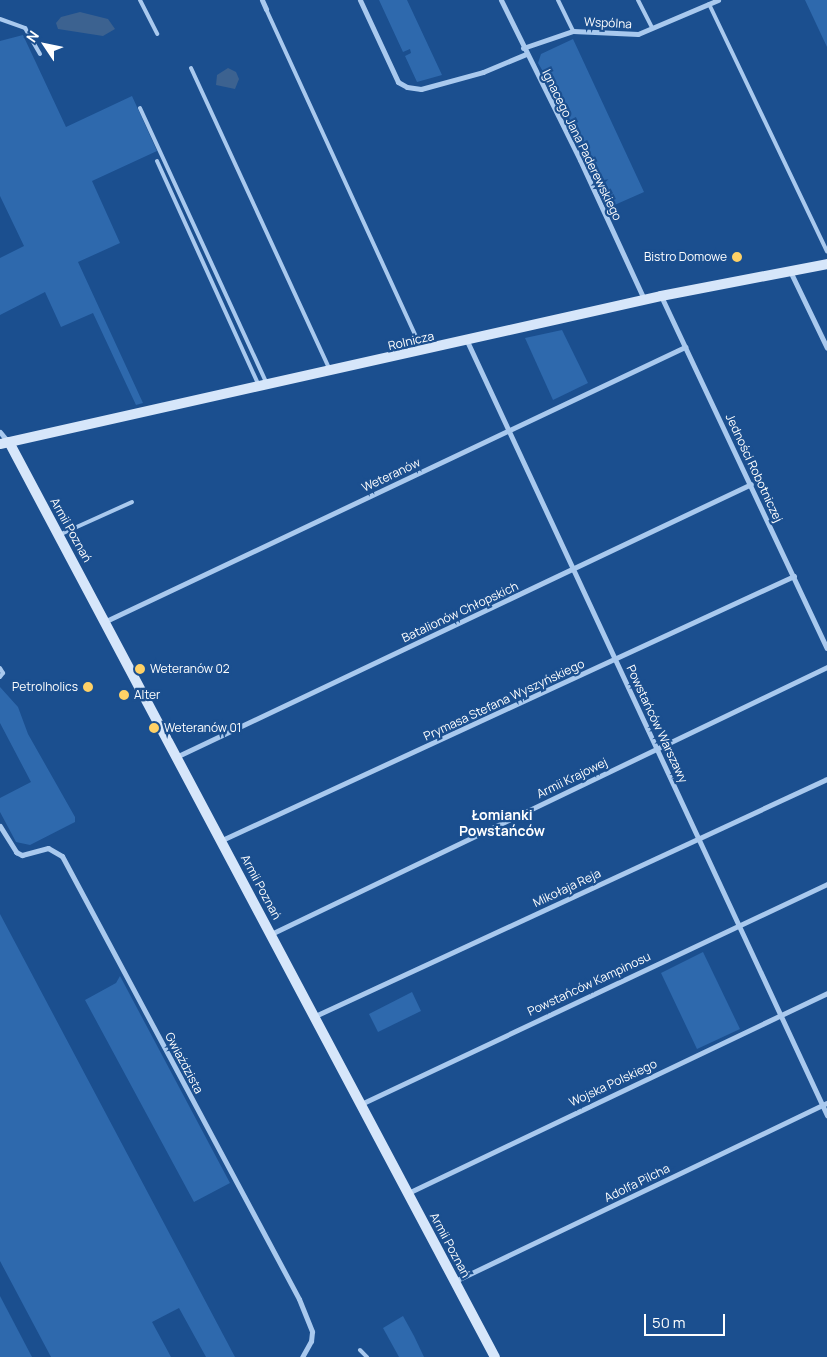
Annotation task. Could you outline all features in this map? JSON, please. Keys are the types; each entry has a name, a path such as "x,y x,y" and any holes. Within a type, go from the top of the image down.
{"street":[{"path":"262,0 266,9"},
{"name":"Wspólna","path":"360,0 398,82 407,87 421,88 483,72 525,51 573,31 628,35 652,28 718,0"},
{"name":"Ignacego Jana Paderewskiego","path":"501,0 580,160 644,300"},
{"name":"Rolnicza","path":"4,443 264,387 661,296 827,264"},
{"path":"790,271 827,348"},
{"name":"Jedności Robotniczej","path":"661,296 827,648"},
{"name":"Powstańców Warszawy","path":"467,341 616,658 780,1015 825,1104 827,1116"},
{"name":"Weteranów","path":"106,621 685,347"},
{"name":"Armii Poznań","path":"0,432 4,443 59,534 106,621 495,1357"},
{"name":"Batalionów Chłopskich","path":"178,756 751,484"},
{"name":"Prymasa Stefana Wyszyńskiego","path":"222,840 794,576"},
{"name":"Armii Krajowej","path":"271,934 827,667"},
{"name":"Mikołaja Reja","path":"315,1016 827,779"},
{"name":"Gwiaździsta","path":"0,826 16,852 22,855 48,848 62,856 299,1299 311,1325 312,1341 304,1355"},
{"name":"Powstańców Kampinosu","path":"360,1104 827,884"},
{"name":"Wojska Polskiego","path":"408,1193 827,993"},
{"name":"Adolfa Pilcha","path":"455,1281 825,1104"}],"lane":[{"path":"140,0 157,34"},
{"path":"558,0 573,31"},
{"path":"638,0 652,28"},
{"path":"709,4 827,251"},
{"path":"266,9 422,351"},
{"path":"0,19 25,28 40,54"},
{"path":"191,68 331,372"},
{"path":"140,108 264,387"},
{"path":"157,161 264,387"},
{"path":"59,534 132,502"},
{"path":"0,668 3,673 0,678"},
{"path":"360,1350 366,1357"}],"shaded area":[{"path":"379,0 407,0 442,75 417,82 405,56 411,53 410,49 403,52"},
{"path":"805,0 827,0 827,47"},
{"path":"80,12 108,19 115,29 103,36 58,29 56,23 61,17"},
{"path":"23,35 66,127 132,96 157,151 92,181 120,243 78,262 143,403 136,405 93,313 61,327 45,292 0,315 0,258 24,246 0,196 0,41"},
{"path":"573,39 644,192 610,207 564,107 538,63 541,54"},
{"path":"228,68 236,72 239,79 235,89 216,85 217,75"},
{"path":"562,330 588,383 553,400 525,338"},
{"path":"0,687 18,707 28,734 75,817 75,822 30,845 16,842 0,812 0,798 31,782 0,723"},
{"path":"0,914 235,1357 206,1357 179,1308 152,1322 171,1357 51,1357 0,1261"},
{"path":"703,952 740,1029 697,1049 661,973"},
{"path":"120,976 230,1183 194,1202 85,1000 116,983"},
{"path":"412,992 421,1011 378,1032 369,1014"},
{"path":"0,1296 32,1357 0,1357"},
{"path":"403,1316 424,1357 399,1357 383,1328"}],"place":[{"name":"Bistro Domowe","path":"737,257"},
{"name":"Weteranów 02","path":"140,669"},
{"name":"Petrolholics","path":"88,687"},
{"name":"Alter","path":"124,695"},
{"name":"Weteranów 01","path":"154,728"}],"district":[{"name":"Łomianki Powstańców","path":"502,824"}]}
